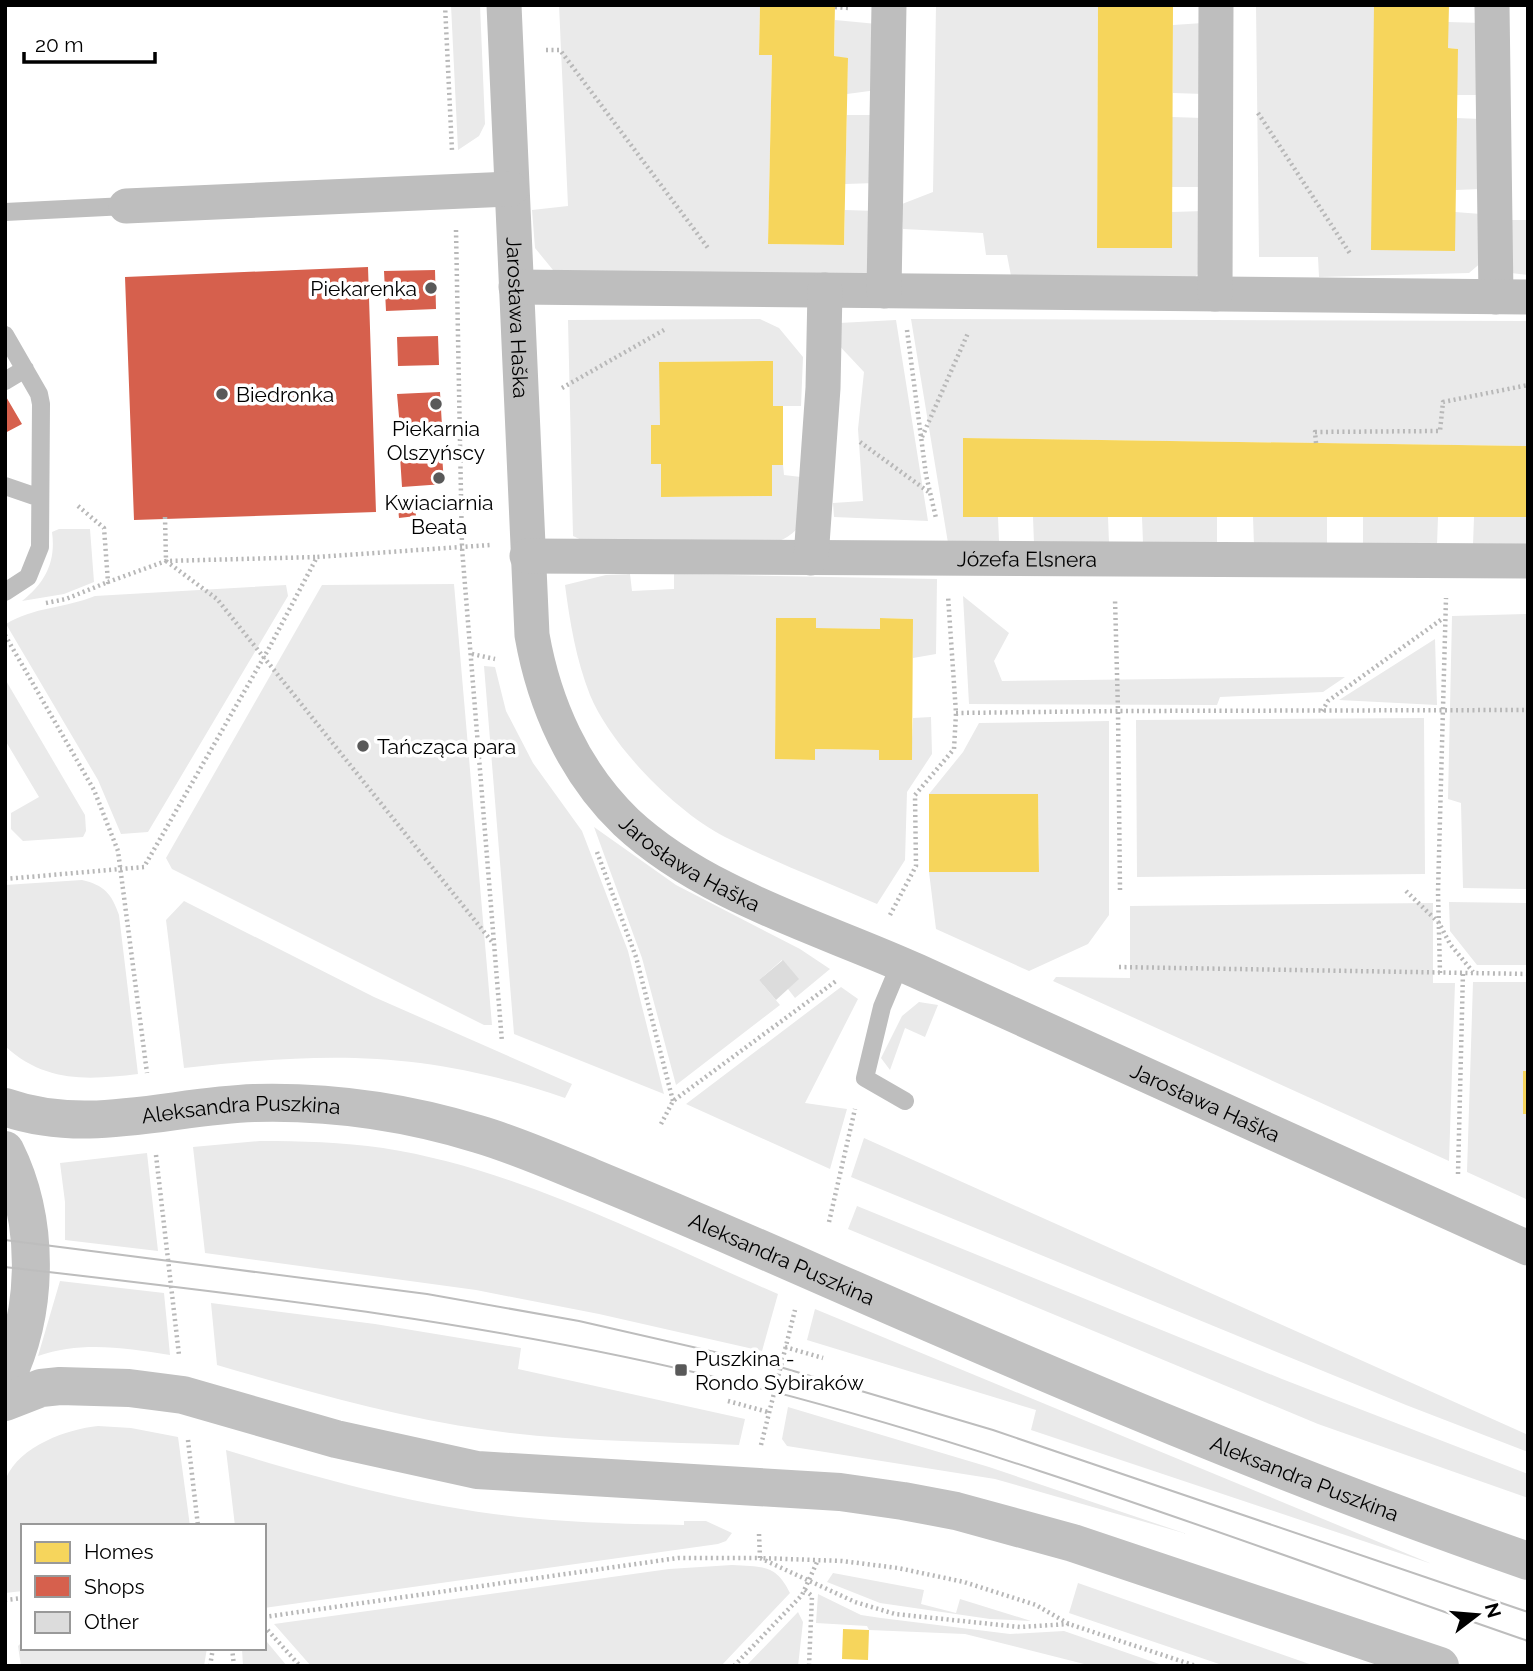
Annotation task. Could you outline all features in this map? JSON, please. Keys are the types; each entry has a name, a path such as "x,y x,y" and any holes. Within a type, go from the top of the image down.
{"main road":[{"name":"Aleksandra Puszkina","path":"5,1107 24,1114 73,1121 255,1103 298,1105 387,1113 480,1134 631,1193 1180,1429 1528,1562"},
{"path":"5,1150 20,1188 31,1258 29,1297 22,1336 5,1381"},
{"path":"5,1402 41,1388 96,1385 183,1395 336,1439 477,1470 840,1493 956,1511 1073,1543 1440,1666"}],"street":[{"name":"Jarosława Haška","path":"504,5 526,549 532,635 539,678 552,713 598,790 626,821 688,868 1528,1248"},
{"path":"889,5 893,291"},
{"path":"1214,294 1216,5"},
{"path":"516,287 1512,297 1492,5"},
{"path":"126,206 455,189 512,189"},
{"path":"811,558 823,388 824,290"},
{"name":"Józefa Elsnera","path":"526,549 811,558 1528,561"}],"lane":[{"path":"5,212 126,206"},
{"path":"5,592 28,577 40,547 41,404 25,369 7,343"},
{"path":"5,381 25,369"},
{"path":"5,486 40,498"},
{"path":"900,964 882,1007 865,1078 905,1101"}],"path":[{"path":"445,5 455,189 462,548 502,1042"},
{"path":"506,51 560,50 722,267 749,289"},
{"path":"1215,106 1254,107 1377,296"},
{"path":"661,1124 673,1101 854,968 887,921 916,866 915,795 954,749 956,713 946,559 930,493 893,291"},
{"path":"921,439 971,325"},
{"path":"562,388 666,328"},
{"path":"1316,443 1315,432 1440,431 1443,402 1528,385"},
{"path":"823,388 830,421 930,493"},
{"path":"78,506 104,528 108,582"},
{"path":"165,517 166,561"},
{"path":"43,603 66,599 166,561 317,557 462,548 526,549"},
{"path":"5,879 123,871 144,867 263,660 317,557"},
{"path":"1113,560 1120,890"},
{"path":"166,561 217,599 263,660 495,945"},
{"path":"1440,973 1445,712 1443,619 1450,562"},
{"path":"1322,712 1328,701 1443,619"},
{"path":"5,635 94,790 106,814 123,871 198,1524"},
{"path":"472,654 500,660"},
{"path":"956,713 1528,710"},
{"path":"596,849 636,957 673,1101"},
{"path":"1406,891 1439,923 1450,944 1473,972"},
{"path":"1119,967 1528,974"},
{"path":"1458,1175 1463,972"},
{"path":"829,1222 848,1132 865,1078"},
{"path":"761,1444 797,1302"},
{"path":"785,1347 823,1358"},
{"path":"728,1401 768,1412"},
{"path":"759,1534 760,1558"},
{"path":"266,1617 678,1558 818,1560 898,1568 964,1582 1036,1605 1069,1624 1196,1666"},
{"path":"760,1558 855,1602 895,1614 1020,1628 1069,1624"},
{"path":"734,1666 805,1590 818,1560"},
{"path":"805,1590 812,1596 808,1666"},
{"path":"266,1628 299,1666"}],"shaded area":[{"path":"451,5 480,5 485,124 479,136 458,150"},
{"path":"559,5 760,5 759,55 772,55 768,244 844,245 845,210 877,211 876,268 860,278 582,275 553,270 535,248 532,210 568,206"},
{"path":"936,5 1098,5 1097,248 1172,248 1172,212 1204,211 1204,268 1195,277 1011,276 1007,255 986,255 983,233 903,229 902,204 933,192"},
{"path":"1256,5 1374,5 1455,251 1455,212 1481,214 1483,261 1469,273 1319,277 1318,257 1259,257"},
{"path":"835,20 877,24 877,90 847,94 848,59 834,56"},
{"path":"1448,22 1482,23 1482,95 1456,95 1458,49 1448,48"},
{"path":"1203,23 1204,94 1173,93 1173,25"},
{"path":"847,115 876,115 876,183 845,184"},
{"path":"1172,117 1203,118 1204,187 1172,187"},
{"path":"1456,118 1481,119 1481,189 1456,190"},
{"path":"1510,220 1528,220 1528,275 1511,273"},
{"path":"760,319 779,328 803,357 801,406 773,406 773,361 660,362 660,425 651,425 651,464 661,464 662,497 772,496 772,465 783,465 784,475 801,477 804,507 796,530 777,542 594,546 573,536 568,320"},
{"path":"911,319 1527,321 1528,446 963,438 963,516 998,517 999,541 948,543"},
{"path":"896,320 928,521 834,517 833,503 863,501 858,429 864,372 833,339 839,323"},
{"path":"1033,517 1108,517 1109,543 1034,544"},
{"path":"1142,517 1217,517 1217,544 1143,543"},
{"path":"1253,517 1327,517 1327,544 1254,546"},
{"path":"1363,517 1438,517 1437,545 1363,547"},
{"path":"1474,517 1528,517 1528,545 1473,545"},
{"path":"59,529 90,529 94,582 64,594 22,601 48,570 53,543 52,532"},
{"path":"630,574 632,591 674,589 674,574 937,579 936,654 913,658 912,619 880,618 880,629 816,628 815,618 776,618 775,759 815,760 815,749 879,750 880,760 911,760 913,718 931,717 932,754 907,792 905,860 877,904 762,855 706,826 666,795 613,735 600,715 585,681 574,641 565,585 606,575"},
{"path":"454,584 492,1025 484,1025 172,869 166,858 322,585"},
{"path":"286,585 288,596 148,832 121,834 98,780 6,624 27,614 95,596"},
{"path":"963,596 1009,633 994,661 1002,681 1345,677 1323,692 1220,697 1217,705 969,704"},
{"path":"1528,614 1528,889 1463,888 1461,803 1448,799 1452,616"},
{"path":"1435,639 1437,705 1339,700"},
{"path":"484,666 495,667 506,711 533,763 582,831 628,951 664,1094 514,1034"},
{"path":"5,679 85,815 86,831 83,837 23,841 11,829 11,813 39,797 5,740"},
{"path":"1424,718 1425,874 1137,877 1136,720"},
{"path":"1109,721 1109,915 1088,944 1029,971 936,929 929,872 1039,871 1038,794 929,794 963,752 979,723"},
{"path":"594,827 676,885 800,949 830,969 795,998 788,989 782,960 759,980 780,1005 676,1085 642,958"},
{"path":"82,880 106,892 119,915 138,1074 84,1078 51,1073 20,1058 5,1046 5,885"},
{"path":"184,901 374,997 572,1084 565,1098 466,1071 376,1059 285,1059 184,1068 166,920"},
{"path":"1449,902 1528,903 1528,965 1477,965 1450,931"},
{"path":"1433,903 1433,983 1455,983 1449,1161 1053,981 1056,977 1130,978 1130,906"},
{"path":"1473,982 1528,982 1528,1071 1523,1071 1523,1114 1528,1114 1528,1200 1467,1172"},
{"path":"841,987 858,999 805,1103 847,1109 830,1169 686,1104"},
{"path":"919,1002 938,1005 925,1037 905,1028 890,1070 881,1058 902,1016"},
{"path":"864,1138 1528,1435 1528,1452 1406,1405 851,1177"},
{"path":"260,1141 352,1144 434,1158 535,1189 584,1209 778,1294 762,1351 599,1314 476,1290 205,1253 193,1147"},
{"path":"147,1153 158,1251 65,1240 65,1202 60,1163"},
{"path":"857,1206 1282,1379 1528,1474 1528,1498 1318,1424 848,1229"},
{"path":"60,1281 164,1293 170,1355 120,1348 87,1347 38,1356"},
{"path":"211,1303 375,1324 521,1348 518,1369 745,1419 739,1445 519,1434 453,1425 318,1394 217,1365"},
{"path":"815,1309 1432,1564 1031,1430 1036,1410 807,1340"},
{"path":"788,1407 989,1467 1187,1534 995,1479 787,1446 782,1439"},
{"path":"86,1428 131,1428 178,1437 190,1524 21,1524 21,1591 5,1593 3,1515 6,1478 22,1457 33,1448 59,1435"},
{"path":"226,1450 338,1482 452,1507 529,1518 587,1522 684,1525 684,1521 706,1521 732,1533 726,1541 718,1544 266,1608 266,1524 235,1524"},
{"path":"752,1566 774,1572 790,1593 721,1666 311,1666 274,1624 669,1569"},
{"path":"833,1573 924,1590 921,1604 956,1613 960,1599 1031,1621 990,1619 880,1603 827,1582"},
{"path":"1078,1583 1315,1666 1225,1666 1069,1613"},
{"path":"818,1594 861,1615 1010,1634 1064,1631 1165,1666 1092,1666 965,1634 869,1630 867,1626 816,1623"},
{"path":"798,1612 803,1622 798,1666 746,1666"},
{"path":"267,1642 287,1666 243,1666 242,1650 266,1650"},
{"path":"21,1643 21,1650 207,1650 204,1666 21,1666 18,1646"}],"building: Homes":[{"path":"760,5 835,5 834,56 848,58 844,245 768,244 772,55 759,55"},
{"path":"1098,5 1173,5 1172,248 1097,248"},
{"path":"1374,5 1449,5 1448,48 1458,49 1455,251 1371,250"},
{"path":"773,361 773,406 783,406 783,465 772,465 772,496 661,497 661,464 651,464 651,425 660,425 659,362"},
{"path":"963,438 1528,446 1528,517 963,517"},
{"path":"776,618 816,618 816,628 880,629 880,618 913,619 912,760 879,760 879,750 815,749 815,760 775,759"},
{"path":"929,794 1038,794 1039,872 929,872"},
{"path":"1523,1071 1528,1071 1528,1114 1523,1114"},
{"path":"843,1629 869,1630 868,1660 842,1659"}],"building: Shops":[{"path":"368,267 376,512 134,520 125,277"},
{"path":"435,270 436,309 386,311 384,271"},
{"path":"438,336 439,365 398,366 397,337"},
{"path":"440,392 442,426 400,428 397,394"},
{"path":"5,395 22,424 5,433"},
{"path":"442,454 444,484 402,487 400,456"},
{"path":"414,497 416,516 399,518 397,498"}],"building: Other":[{"path":"783,960 799,979 776,1000 759,980"}],"tram line":[{"path":"5,1240 427,1294 579,1321 780,1367 993,1430 1528,1612"},
{"path":"5,1267 188,1288 461,1326 641,1360 731,1381 933,1437 1033,1469 1528,1641"}],"place":[{"name":"Piekarenka","path":"431,288"},
{"name":"Biedronka","path":"222,394"},
{"name":"Piekarnia Olszyńscy","path":"436,404"},
{"name":"Kwiaciarnia Beata","path":"439,478"},
{"name":"Tańcząca para","path":"363,746"},
{"name":"Puszkina - Rondo Sybiraków","path":"681,1370"}]}
